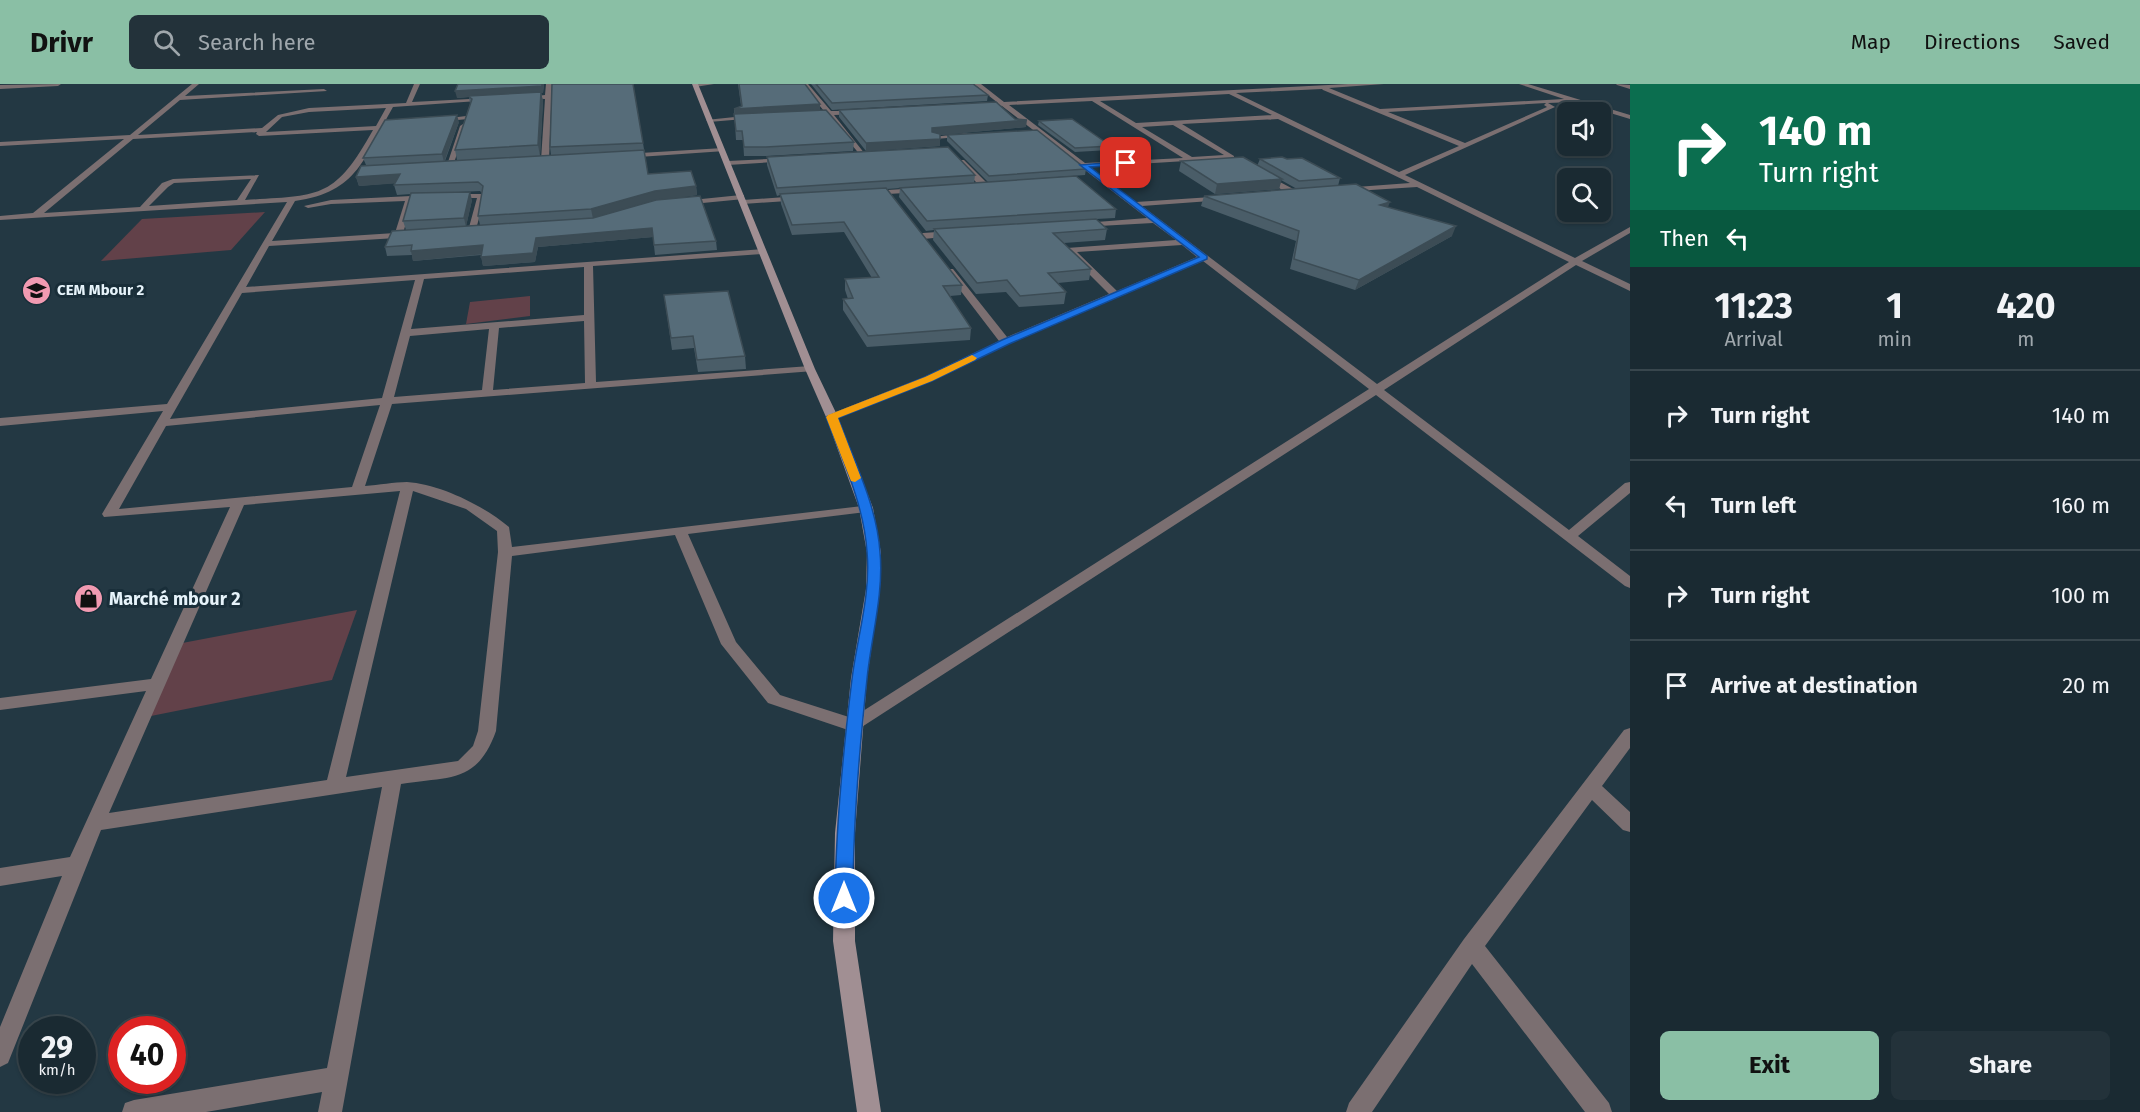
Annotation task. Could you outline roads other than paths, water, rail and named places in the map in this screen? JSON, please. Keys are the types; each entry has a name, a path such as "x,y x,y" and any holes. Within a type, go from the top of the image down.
{"street":[{"path":"0,87 58,84"},
{"path":"35,216 196,84"},
{"path":"309,110 331,84"},
{"path":"408,104 417,84"},
{"path":"545,160 549,84"},
{"path":"711,84 695,84 810,369 832,417 866,508 874,553 873,589 854,725 844,833 844,941 869,1112"},
{"path":"805,84 863,155"},
{"path":"977,84 1004,104 1034,132 1084,165 1630,583"},
{"path":"1212,84 1630,288"},
{"path":"1314,84 1465,146"},
{"path":"992,105 1381,84"},
{"path":"1522,84 1630,117"},
{"path":"1618,84 1630,87"},
{"path":"179,98 324,91"},
{"path":"516,99 548,97"},
{"path":"1093,99 1191,159"},
{"path":"391,122 378,125 259,134 280,116 309,110 494,100"},
{"path":"1380,111 1574,100"},
{"path":"449,166 472,101"},
{"path":"1398,175 1552,107 1537,102"},
{"path":"95,823 463,767 480,750 487,731 505,552 504,530 491,517 453,497 408,486 109,514 266,244 293,207 337,186 352,171 392,105"},
{"path":"805,115 864,111"},
{"path":"709,120 757,117"},
{"path":"1135,125 1280,117"},
{"path":"434,120 466,118"},
{"path":"1175,123 1243,163"},
{"path":"0,144 263,130"},
{"path":"943,143 936,137 971,135"},
{"path":"852,156 874,154"},
{"path":"616,156 795,159"},
{"path":"956,157 985,186"},
{"path":"1084,165 1232,157"},
{"path":"534,161 557,160"},
{"path":"438,166 460,165"},
{"path":"1253,169 1294,193"},
{"path":"352,171 362,171"},
{"path":"141,210 165,185 173,181 256,177 239,203"},
{"path":"1090,180 1101,179"},
{"path":"973,187 996,185"},
{"path":"1328,191 1418,185"},
{"path":"867,194 925,190"},
{"path":"889,192 896,201"},
{"path":"1283,194 1305,192"},
{"path":"0,218 239,203 293,207 332,202 479,195 472,231"},
{"path":"1135,204 1237,197"},
{"path":"667,204 811,198"},
{"path":"398,236 409,199"},
{"path":"1074,226 1156,220"},
{"path":"916,227 930,245"},
{"path":"854,725 1575,262 1630,229"},
{"path":"461,232 481,231"},
{"path":"266,244 419,234"},
{"path":"923,236 958,234"},
{"path":"1116,295 1070,250 1184,242"},
{"path":"239,290 762,251"},
{"path":"832,417 928,379 1005,342 1204,258"},
{"path":"944,262 1005,342"},
{"path":"588,264 591,387"},
{"path":"357,491 387,401 420,277"},
{"path":"404,333 589,318"},
{"path":"487,393 494,326"},
{"path":"162,423 387,401 810,369"},
{"path":"0,422 171,407"},
{"path":"335,786 408,486"},
{"path":"1569,537 1630,486"},
{"path":"0,1055 76,865 238,502"},
{"path":"505,552 866,508"},
{"path":"680,531 729,644 774,699 854,725"},
{"path":"0,705 156,684"},
{"path":"1358,1112 1472,946 1630,735"},
{"path":"330,1112 393,777"},
{"path":"1591,787 1630,824"},
{"path":"0,877 76,865"},
{"path":"1472,946 1600,1112"},
{"path":"134,1112 337,1078"}],"place":[{"name":"CEM Mbour 2","path":"36,290"},
{"name":"Marché mbour 2","path":"88,599"}]}
